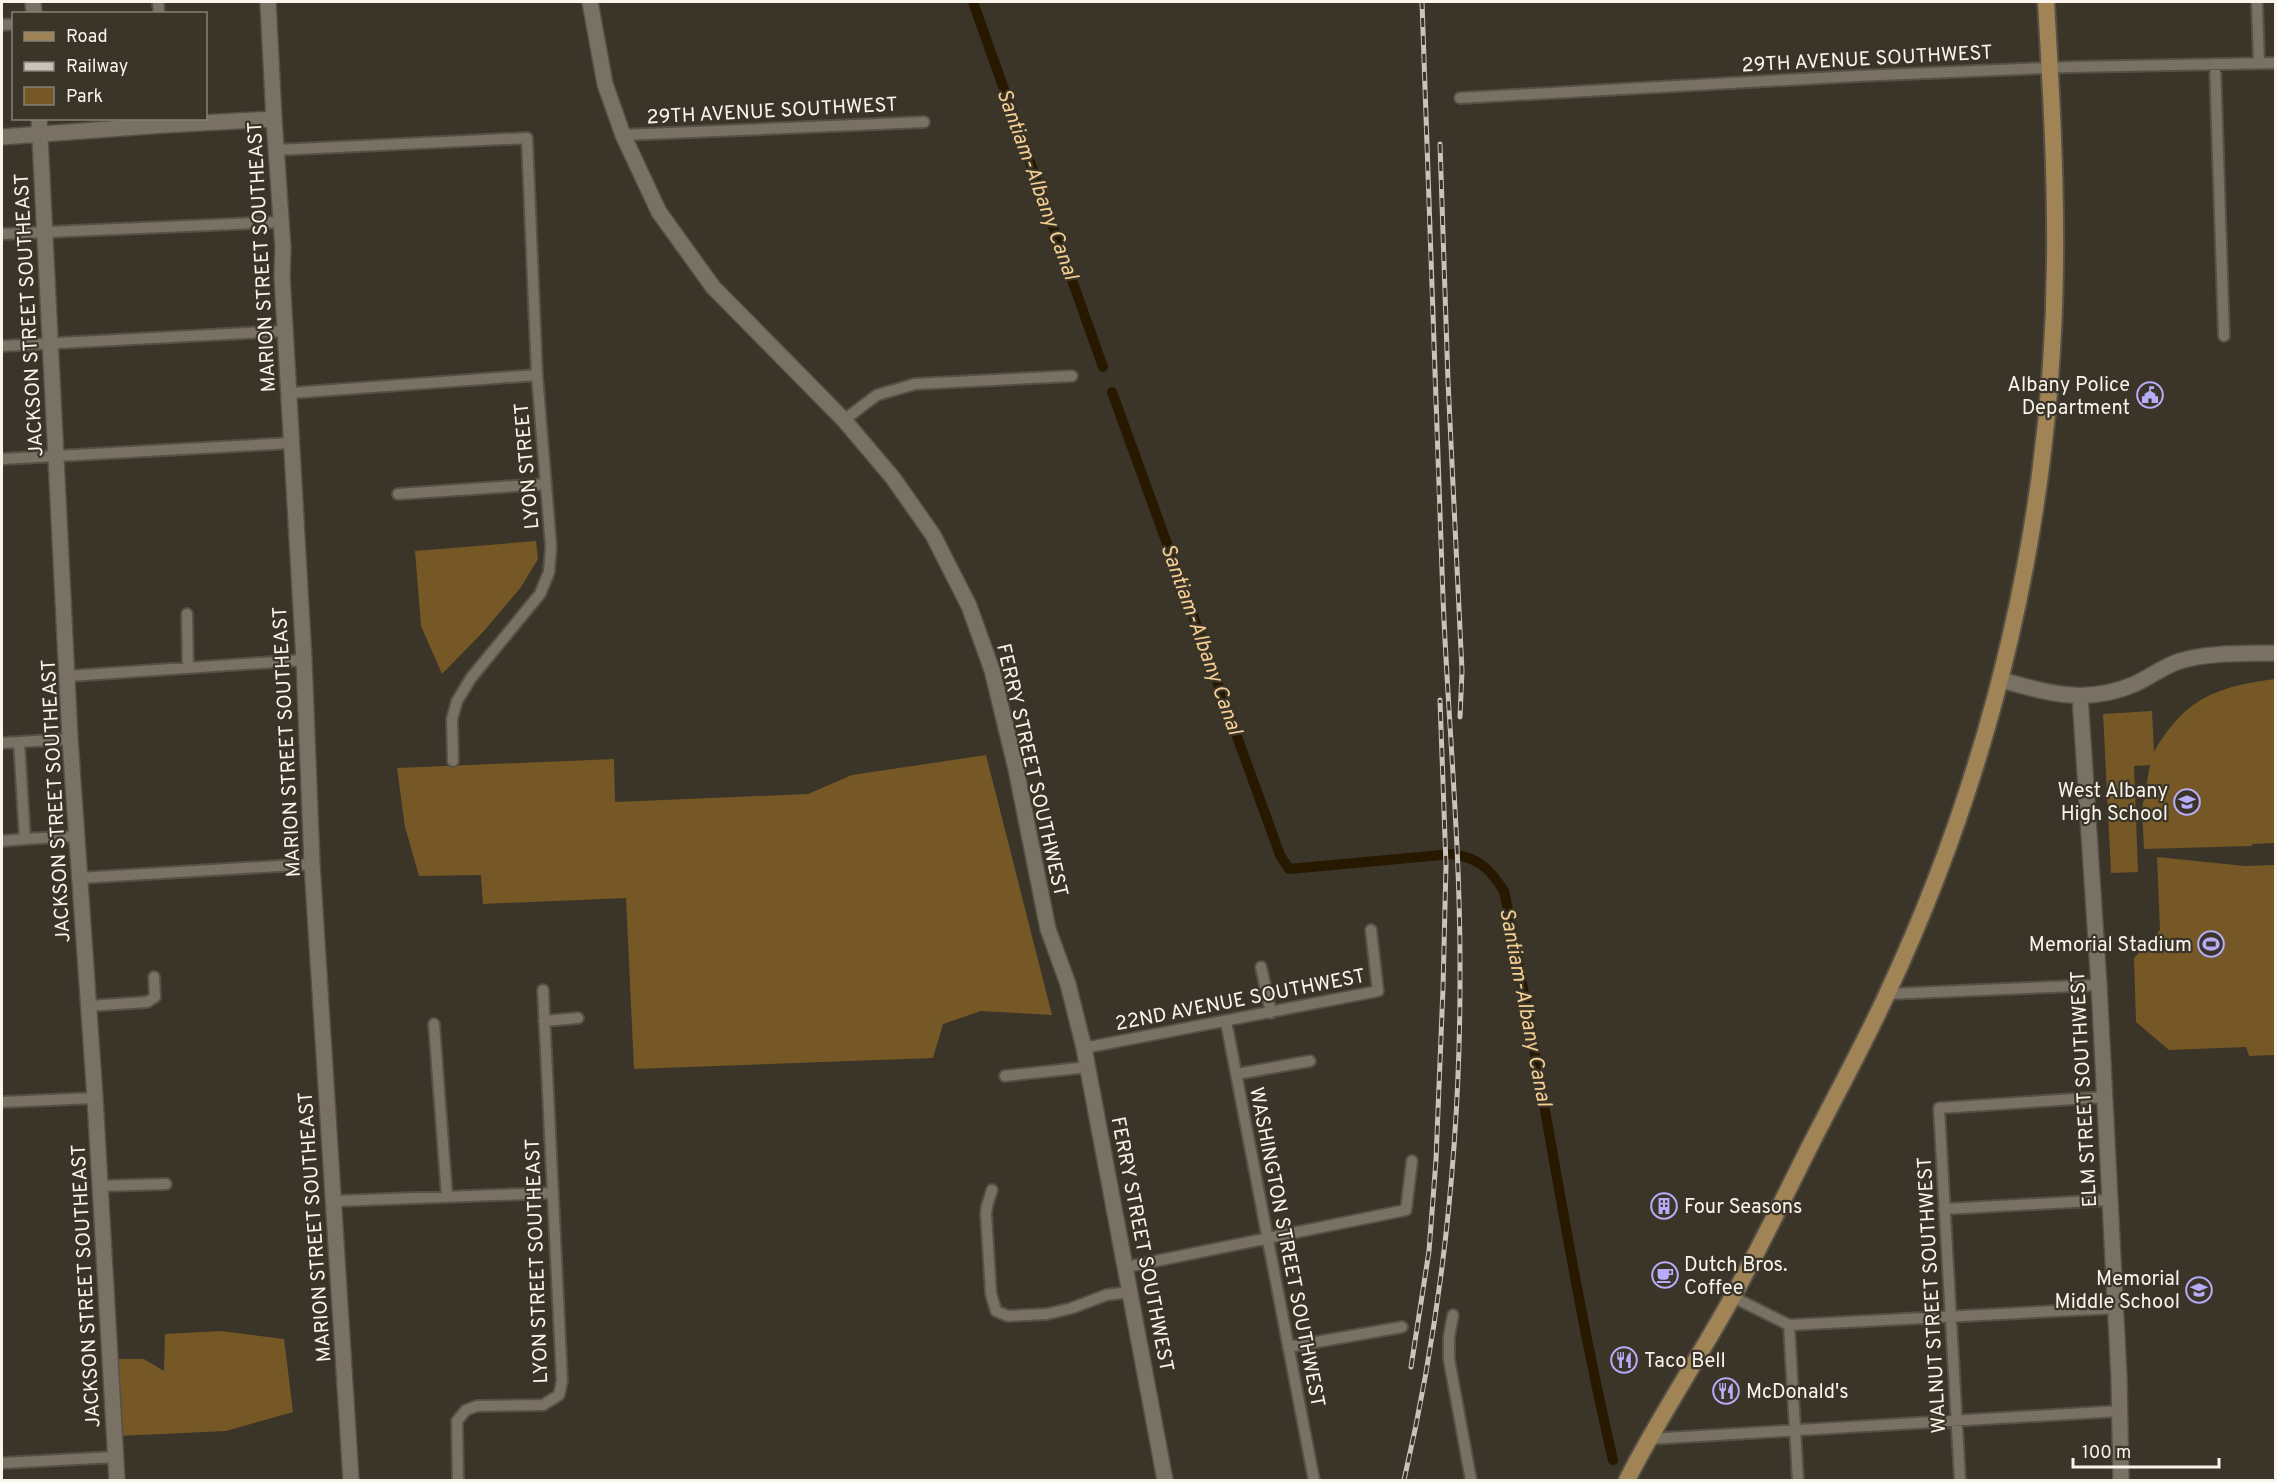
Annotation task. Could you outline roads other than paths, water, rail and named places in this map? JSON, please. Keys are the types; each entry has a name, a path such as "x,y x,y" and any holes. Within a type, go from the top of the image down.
{"main road":[{"path":"1627,1480 1648,1439 1733,1297 1888,994 1942,863 1978,762 2020,601 2035,512 2049,381 2055,264 2046,2"}],"street":[{"name":"MARION STREET SOUTHEAST","path":"268,2 304,660 312,864 351,1480"},
{"name":"FERRY STREET SOUTHWEST","path":"590,2 605,84 623,135 658,212 713,286 844,420 893,478 933,535 969,606 992,670 1016,769 1048,929 1068,984 1084,1048 1165,1480"},
{"path":"2257,2 2259,63"},
{"name":"29TH AVENUE SOUTHWEST","path":"1460,98 1857,76 2050,68 2276,63"},
{"path":"2215,64 2224,336"},
{"path":"2,137 164,122 274,119"},
{"name":"JACKSON STREET SOUTHEAST","path":"39,120 70,740 95,1098 117,1480"},
{"name":"29TH AVENUE SOUTHWEST","path":"623,135 924,122"},
{"name":"LYON STREET","path":"276,150 527,138 537,375 551,548 549,572 540,594 471,678 456,701 452,719 453,761"},
{"path":"2,234 281,222"},
{"path":"2,346 285,331"},
{"path":"290,393 537,375"},
{"path":"844,420 877,395 915,384 1072,376"},
{"path":"2,459 292,443"},
{"path":"398,494 545,484"},
{"path":"187,614 188,668"},
{"path":"2001,680 2050,693 2080,696 2122,689 2173,663 2190,658 2276,653"},
{"path":"68,676 304,660"},
{"name":"ELM STREET SOUTHWEST","path":"2080,696 2099,985 2120,1410 2121,1480"},
{"path":"2,743 70,740"},
{"path":"19,742 25,839"},
{"path":"2,840 77,836"},
{"path":"79,878 312,864"},
{"name":"22ND AVENUE SOUTHWEST","path":"1084,1048 1378,991 1371,930"},
{"path":"1261,967 1271,1013"},
{"path":"88,1006 147,1002 155,997 154,976"},
{"path":"1888,994 2099,985"},
{"name":"LYON STREET SOUTHEAST","path":"458,1480 457,1421 466,1410 477,1406 543,1405 559,1395 562,1381 543,990"},
{"path":"544,1021 578,1018"},
{"name":"WASHINGTON STREET SOUTHWEST","path":"1226,1021 1314,1480"},
{"path":"434,1024 447,1197"},
{"path":"1237,1074 1310,1061"},
{"path":"1005,1076 1088,1067"},
{"name":"WALNUT STREET SOUTHWEST","path":"1960,1480 1939,1108 2104,1097"},
{"path":"2,1102 95,1098"},
{"path":"1126,1267 1406,1210 1412,1161"},
{"path":"100,1186 166,1184"},
{"path":"993,1190 986,1214 991,1294 996,1311 1008,1317 1047,1314 1072,1308 1106,1295 1130,1292"},
{"path":"334,1201 552,1193"},
{"path":"1944,1209 2109,1200"},
{"path":"1733,1297 1789,1325 2115,1308"},
{"path":"1453,1315 1449,1337 1449,1359 1471,1480"},
{"path":"1789,1325 1798,1480"},
{"path":"1288,1347 1402,1327"},
{"path":"1648,1439 2120,1410"},
{"path":"2,1463 116,1457"}],"waterway":[{"name":"Santiam-Albany Canal","path":"973,2 1103,367"},
{"name":"Santiam-Albany Canal","path":"1112,392 1280,855 1289,869 1452,854 1469,858 1482,865 1504,891 1569,1247 1613,1460"}],"railway":[{"path":"1404,1480 1429,1353 1447,1223 1457,1093 1460,963 1458,872 1443,598 1422,2"},
{"path":"1440,144 1448,381 1462,671 1460,717"},
{"path":"1411,1367 1429,1251 1436,1160 1446,865 1440,700"}],"place":[{"name":"Albany Police Department","path":"2150,395"},
{"name":"West Albany High School","path":"2187,802"},
{"name":"Memorial Stadium","path":"2211,944"},
{"name":"Four Seasons","path":"1664,1206"},
{"name":"Dutch Bros. Coffee","path":"1665,1275"},
{"name":"Memorial Middle School","path":"2199,1290"},
{"name":"Taco Bell","path":"1624,1360"},
{"name":"McDonald's","path":"1726,1391"}]}
